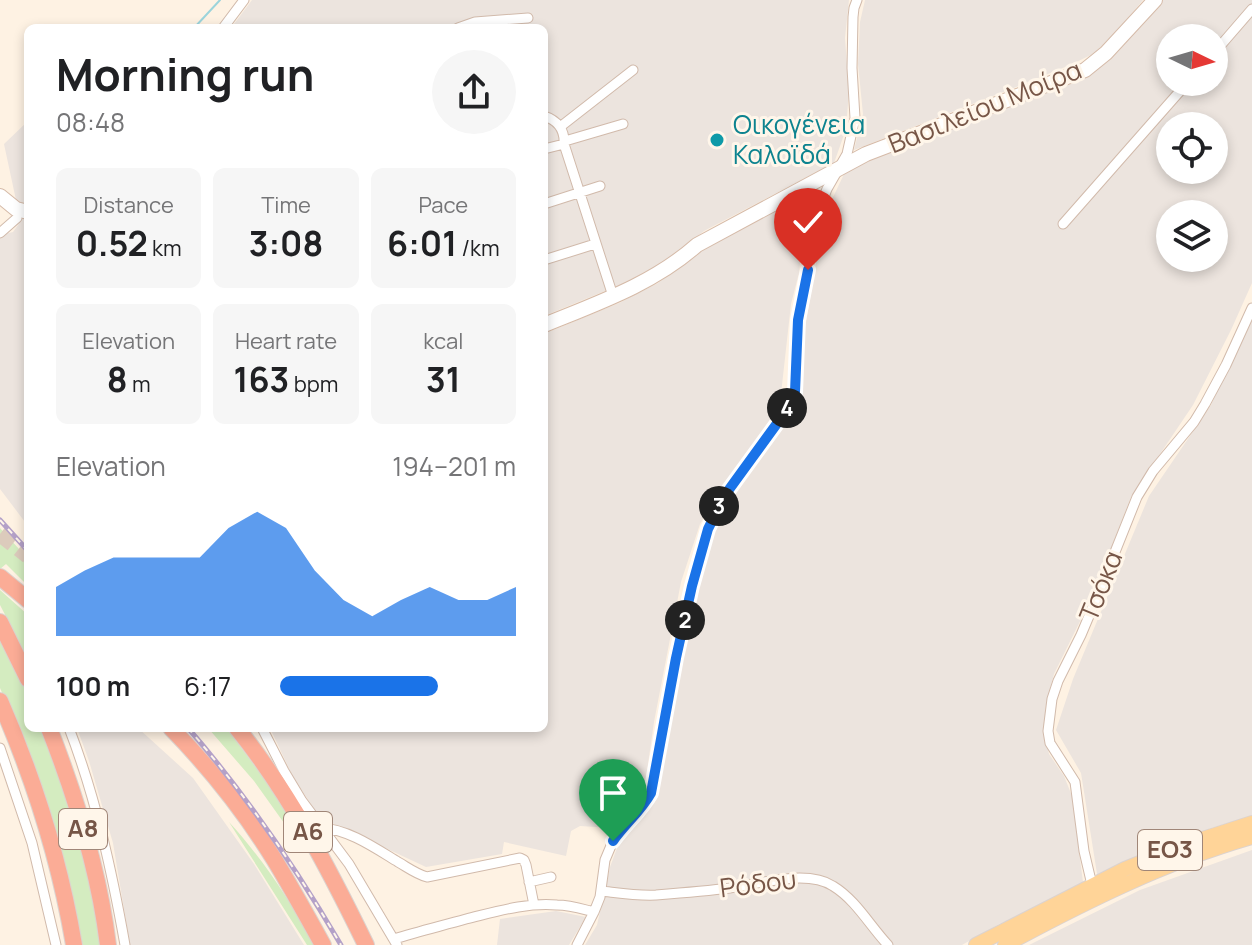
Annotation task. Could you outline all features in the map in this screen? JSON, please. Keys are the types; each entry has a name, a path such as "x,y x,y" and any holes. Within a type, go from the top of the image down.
{"highway":[{"path":"0,577 24,597"},
{"path":"0,622 24,671"},
{"name":"Α8","path":"0,701 26,764 41,813 59,873 74,945"},
{"name":"Α8","path":"50,732 82,826 108,941"},
{"name":"Α6","path":"175,732 233,800 273,857 323,945"},
{"name":"Α6","path":"240,732 300,817 366,945"}],"main road":[{"name":"ΕΟ3","path":"981,944 1125,869 1184,845 1252,823"},
{"name":"ΕΟ3","path":"1005,945 1130,882 1188,858 1252,837"}],"street":[{"path":"226,24 244,0"},
{"path":"577,945 594,912 601,891 605,860 613,841 651,793 689,597 708,529 725,495 781,418 795,392 798,320 807,280 814,217 847,154 855,118 852,68 854,8 857,0"},
{"name":"Βασιλείου Μοίρα","path":"548,323 642,283 697,245 840,167 902,139 1085,70 1106,53 1155,0"},
{"path":"1228,37 1252,9"},
{"path":"469,24 528,18"},
{"path":"560,127 633,70"},
{"path":"1063,224 1176,96"},
{"path":"548,118 560,127 613,296"},
{"path":"548,148 623,124"},
{"path":"548,203 600,186"},
{"path":"0,196 24,214 0,233"},
{"path":"548,259 595,244"},
{"name":"Τσόκα","path":"1092,885 1075,782 1050,743 1048,731 1052,699 1093,608 1137,497 1153,471 1205,404 1252,308"},
{"path":"71,732 82,760 110,868 125,945"},
{"path":"264,732 284,771 349,864 395,942 426,929 534,905 567,906 594,912"},
{"path":"0,748 32,843 56,945"},
{"path":"321,828 335,828 423,876 520,858 526,865 534,905"},
{"path":"529,882 551,877"},
{"name":"Ρόδου","path":"601,891 652,895 812,878 840,891 888,945"}],"shaded area":[{"path":"252,0 849,0 845,38 849,91 846,129 834,163 704,231 669,259 627,282 548,314 548,24 234,24"},
{"path":"865,0 1143,0 1095,53 854,150 863,114 858,64 860,22"},
{"path":"1159,0 1252,0 1252,283 1193,405 1131,497 1092,597 1054,674 1046,704 1044,731 1049,754 1064,776 1072,796 1084,890 999,924 962,945 585,945 597,925 617,848 651,806 657,790 670,717 709,545 719,519 736,487 792,413 799,395 804,334 819,233 828,208 844,174 893,148 1076,79"},
{"path":"24,125 24,205 16,200 4,144"},
{"path":"820,183 803,230 781,394 771,422 723,485 700,524 681,582 644,792 613,815 612,828 580,826 571,831 566,856 504,842 502,854 426,867 319,817 292,775 272,732 548,732 548,326 552,324 551,331 619,303 658,283 698,252"},
{"path":"24,218 24,521 0,489 0,235 13,232"},
{"path":"1252,314 1252,816 1211,828 1098,880 1081,773 1056,730 1073,679 1149,496 1211,405"},
{"path":"78,732 142,732 193,778 254,864 304,945 130,945 113,843"},
{"path":"1252,850 1252,945 1029,945 1140,890"},
{"path":"556,911 586,917 569,945 497,945 500,919"}],"green space":[{"path":"0,528 24,555 24,582 6,564 0,569"},
{"path":"0,590 24,611 24,651 0,605"},
{"path":"0,634 24,684 24,732 45,732 53,754 87,865 102,945 80,945 18,729 0,688"},
{"path":"211,732 231,734 277,796 305,846 299,844 254,781"},
{"path":"229,822 275,881 315,945 307,945"}],"waterway":[{"path":"198,24 220,0"}],"tunnel":[{"path":"0,534 24,553"}],"railway":[{"path":"0,520 24,547"},
{"path":"191,732 270,833 341,945"}],"place":[{"name":"Οικογένεια Καλοϊδά","path":"717,140"}],"route":[{"path":"613,841 651,793 676,658 708,529 725,495 792,401 798,320 808,270"}]}
